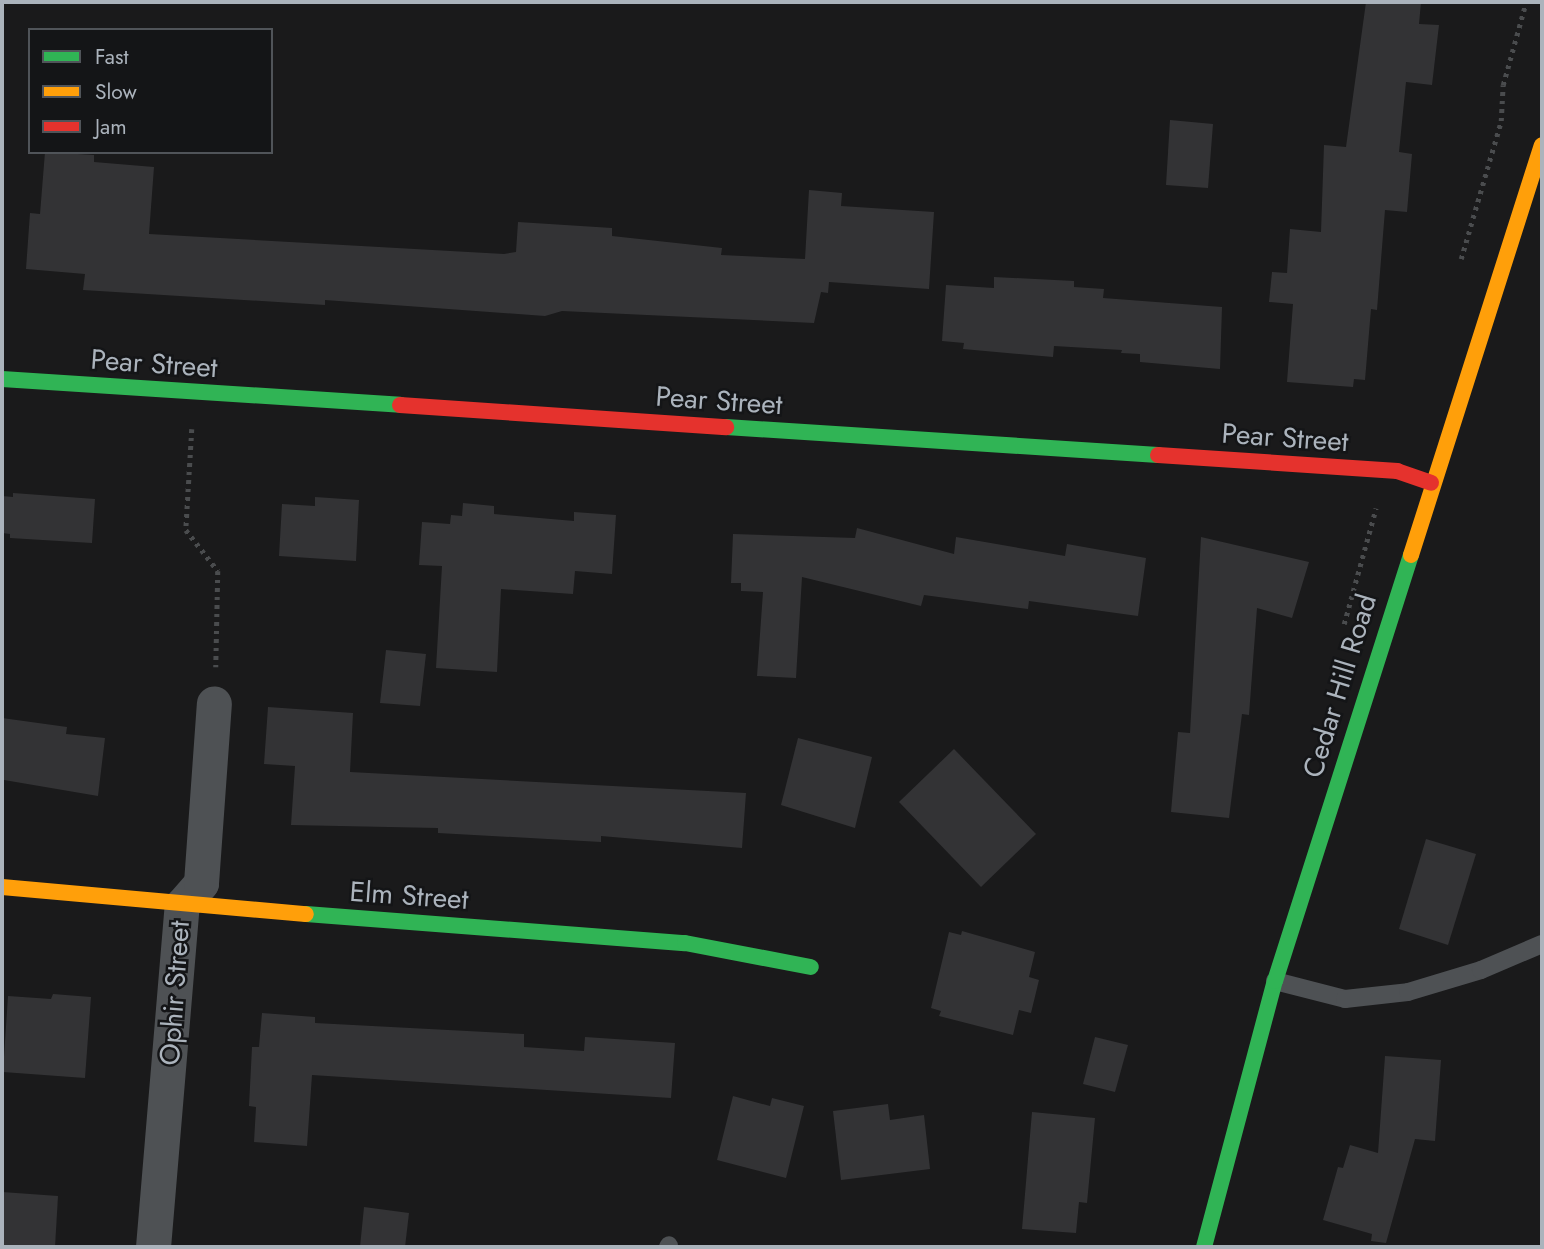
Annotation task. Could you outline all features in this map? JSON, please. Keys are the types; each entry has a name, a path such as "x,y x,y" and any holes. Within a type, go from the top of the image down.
{"street":[{"name":"Cedar Hill Road","path":"1205,1247 1275,981 1432,483 1533,208 1542,145"},
{"name":"Pear Street","path":"2,379 1396,471 1432,483"},
{"name":"Ophir Street","path":"153,1247 182,905 201,883 214,703"},
{"name":"Elm Street","path":"2,887 182,905 684,943 811,967"}],"lane":[{"path":"1275,981 1345,999 1408,992 1481,970 1542,943"}],"path":[{"path":"1459,264 1501,121 1503,85 1526,2"},
{"path":"192,424 186,530 218,571 214,703"}],"building":[{"path":"1366,2 1421,2 1419,24 1439,25 1432,85 1406,82 1399,152 1412,154 1407,212 1385,210 1377,310 1371,309 1365,380 1354,379 1353,387 1287,382 1293,304 1269,302 1272,272 1287,273 1290,229 1321,232 1324,145 1346,147"},
{"path":"1170,120 1213,124 1208,188 1166,185"},
{"path":"45,154 94,155 94,162 154,167 149,234 504,254 516,252 518,222 612,228 612,236 722,248 721,255 805,259 809,190 842,193 841,206 934,212 929,289 829,282 828,293 821,292 814,323 562,311 545,316 325,300 325,305 83,290 85,274 26,269 30,213 40,214"},
{"path":"994,277 1074,281 1074,287 1104,289 1103,298 1222,307 1220,369 1140,362 1140,354 1121,353 1122,350 1054,346 1053,357 963,349 964,343 942,341 946,285 994,288"},
{"path":"13,493 95,499 92,543 10,538 10,534 2,533 2,496 13,497"},
{"path":"315,497 359,500 356,561 279,556 282,504 315,506"},
{"path":"463,503 494,506 494,514 574,521 574,512 616,515 612,574 575,571 573,594 501,589 497,672 436,668 442,566 419,565 422,522 450,524 451,515 462,516"},
{"path":"857,528 954,554 956,537 1065,556 1067,544 1146,558 1138,616 1029,601 1028,609 924,595 921,606 802,577 796,678 757,676 763,592 741,591 741,583 731,583 733,534 855,538"},
{"path":"1201,537 1309,562 1292,618 1257,608 1249,715 1242,714 1229,818 1171,812 1178,732 1190,733"},
{"path":"386,650 426,654 420,706 380,703"},
{"path":"268,707 353,713 350,772 746,793 742,848 601,836 601,842 438,833 438,828 291,825 295,766 264,764"},
{"path":"2,718 67,727 66,734 105,738 98,796 4,780"},
{"path":"798,738 872,757 855,828 781,805"},
{"path":"954,749 1036,834 981,887 899,802"},
{"path":"1426,839 1476,854 1448,945 1399,929"},
{"path":"962,931 1035,952 1029,977 1039,980 1031,1013 1019,1010 1013,1035 939,1016 941,1011 931,1008 949,932 961,935"},
{"path":"53,994 91,997 85,1078 3,1072 8,996 51,999"},
{"path":"262,1013 315,1017 315,1023 524,1034 524,1047 584,1051 585,1037 675,1043 671,1098 312,1075 307,1146 254,1142 256,1107 249,1106 252,1047 259,1047"},
{"path":"1095,1037 1128,1045 1115,1092 1083,1084"},
{"path":"1385,1056 1441,1060 1435,1141 1415,1139 1386,1243 1371,1241 1372,1234 1323,1220 1338,1167 1343,1168 1350,1145 1378,1153"},
{"path":"733,1096 770,1106 772,1098 804,1106 786,1178 717,1160"},
{"path":"888,1104 890,1120 924,1115 930,1169 841,1180 833,1111"},
{"path":"1032,1112 1095,1118 1087,1203 1079,1202 1076,1233 1022,1229"},
{"path":"2,1192 58,1196 55,1247 2,1247"},
{"path":"364,1207 409,1213 405,1247 360,1247"}],"traffic: fast":[{"path":"2,379 400,405"},
{"path":"726,427 1158,455"},
{"path":"1204,1247 1275,981 1411,555"},
{"path":"306,914 685,943 811,967"}],"traffic: slow":[{"path":"1411,555 1542,145"},
{"path":"2,887 306,914"}],"traffic: jam":[{"path":"400,405 726,427"},
{"path":"1158,455 1397,471 1431,483"}]}
